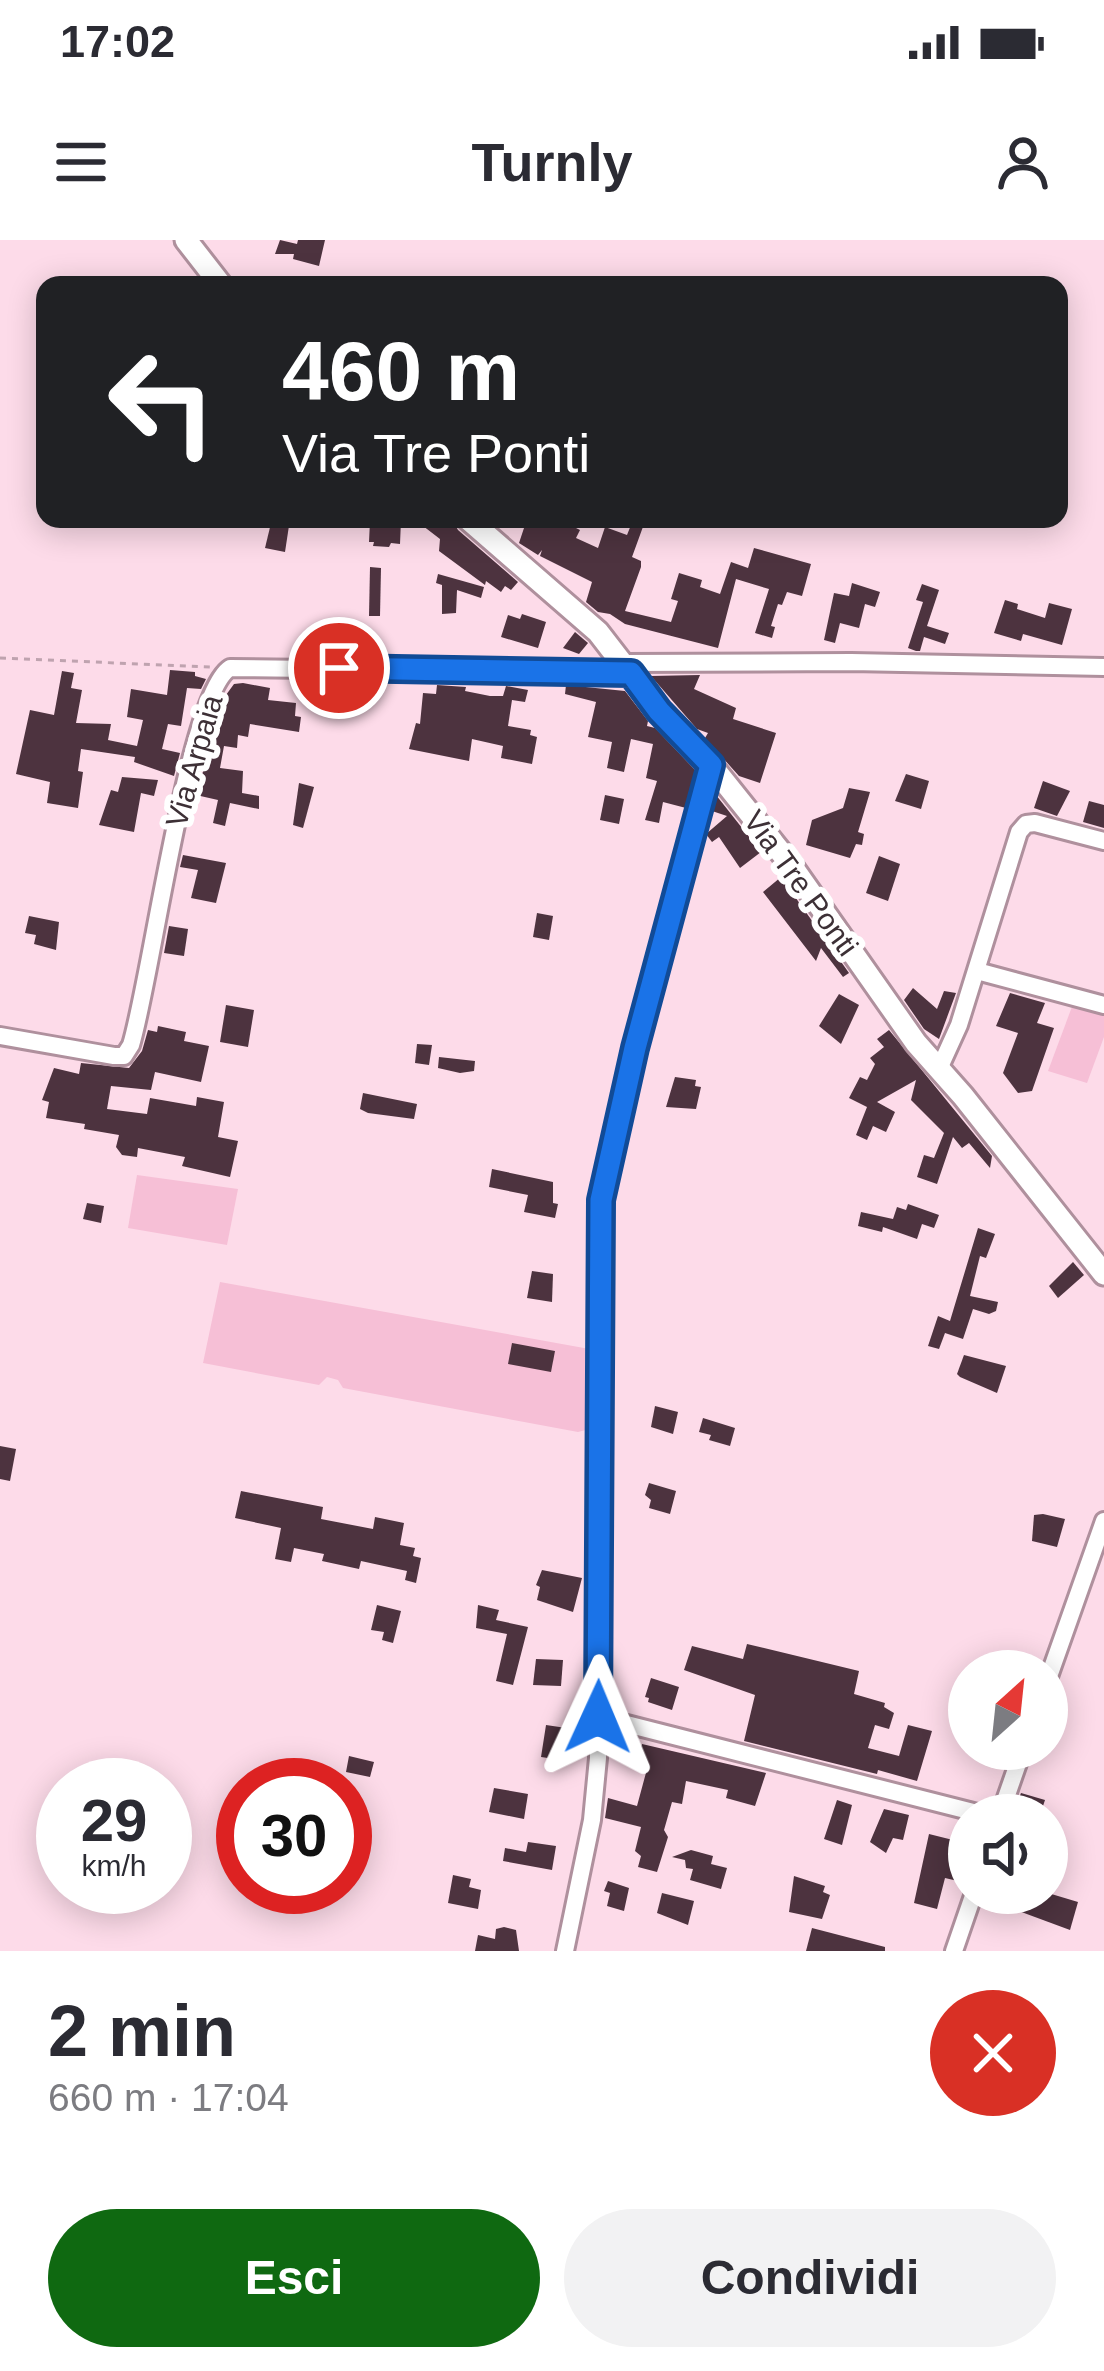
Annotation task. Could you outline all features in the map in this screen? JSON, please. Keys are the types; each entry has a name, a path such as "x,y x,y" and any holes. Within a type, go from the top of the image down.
{"street":[{"path":"186,240 214,276"},
{"name":"Via Tre Ponti","path":"478,528 598,632 659,711 711,765 791,865 916,1043 1104,1274"},
{"name":"Via Arpaia","path":"0,1036 114,1056 124,1056 131,1045 186,780 213,685 230,668 627,668 851,662 1104,667"},
{"path":"566,1951 594,1805 601,1200 635,1048 711,765"},
{"path":"939,1069 976,971 1019,832 1035,823 1104,841"},
{"path":"976,971 1104,1005"},
{"path":"1058,1650 1104,1521"},
{"path":"598,1717 948,1806"},
{"path":"954,1951 967,1914"}],"path":[{"path":"0,658 230,668"}],"shaded area":[{"path":"1073,1004 1104,1013 1104,1037 1087,1083 1048,1071"},
{"path":"137,1175 238,1189 227,1245 128,1228"},
{"path":"220,1282 595,1350 593,1428 578,1432 343,1388 338,1380 327,1377 319,1385 203,1363"}],"building":[{"path":"280,240 297,244 298,240 325,240 319,266 293,259 294,254 275,254"},
{"path":"270,528 289,528 285,552 265,548"},
{"path":"370,528 401,528 400,544 373,546"},
{"path":"426,528 457,528 518,582 501,592 486,581 485,585 439,551 440,539"},
{"path":"524,528 576,528 580,530 576,538 598,548 605,528 627,535 630,528 643,528 632,557 641,561 641,567 625,611 671,622 678,601 671,599 679,573 702,580 700,587 720,594 731,562 748,568 754,548 811,564 802,596 787,592 782,605 778,604 772,638 755,633 769,589 736,579 718,648 625,624 598,612 586,602 592,582 540,556 542,550 538,555 519,543"},
{"path":"370,567 381,568 380,616 369,616"},
{"path":"438,574 484,587 481,598 457,590 456,613 442,614"},
{"path":"852,583 880,592 875,607 865,604 859,628 840,623 835,643 824,640 834,593 849,596"},
{"path":"922,584 939,590 927,626 949,633 945,644 924,637 916,651 908,648 923,602 916,600"},
{"path":"1005,600 1045,618 1049,603 1072,609 1062,645 1023,634 1021,641 994,633"},
{"path":"522,614 546,622 538,648 501,637 508,615 520,619"},
{"path":"575,632 588,643 579,654 563,648"},
{"path":"170,670 195,672 206,679 201,689 187,688 181,726 168,724 162,749 180,753 174,776 134,762 135,757 81,749 78,808 47,803 50,782 16,774 30,710 54,715 62,671 74,673 71,688 82,690 76,723 111,724 108,740 137,746 143,720 127,717 131,689 167,695"},
{"path":"700,675 694,689 736,708 733,719 776,733 760,783 739,776 705,738 708,733 697,729 651,676"},
{"path":"234,684 270,688 268,700 296,703 295,716 301,717 299,732 250,724 248,737 238,735 237,748 224,746 220,768 243,771 242,793 259,796 259,809 230,803 225,826 213,823 218,800 196,795 226,695"},
{"path":"437,685 466,687 465,691 490,696 503,696 506,686 528,690 525,702 512,700 508,726 531,730 530,735 537,737 532,764 501,758 503,746 472,739 469,761 409,749 416,723 420,724 423,693 436,694"},
{"path":"566,685 625,691 647,726 655,728 696,771 686,808 663,802 659,823 645,820 657,781 646,778 653,744 631,739 624,772 607,768 612,742 588,737 596,702 565,694"},
{"path":"906,774 929,781 921,809 895,801"},
{"path":"122,777 158,780 154,796 141,793 134,832 99,825 111,790 118,792"},
{"path":"1043,781 1070,791 1057,816 1034,808"},
{"path":"299,783 314,787 303,828 293,825"},
{"path":"849,788 870,792 858,832 864,834 862,845 856,844 850,858 806,845 812,820 843,808"},
{"path":"605,795 624,799 619,824 600,820"},
{"path":"716,795 761,852 740,868 719,837 712,842 706,834 727,816 712,811"},
{"path":"1089,801 1104,805 1104,828 1083,822"},
{"path":"183,855 226,863 216,903 191,898 198,870 180,867"},
{"path":"879,856 900,864 888,901 866,893"},
{"path":"781,877 849,973 843,977 821,948 816,961 763,892"},
{"path":"537,913 553,916 549,940 533,937"},
{"path":"29,916 59,922 56,950 34,944 36,935 25,933"},
{"path":"169,926 188,929 184,956 164,953"},
{"path":"913,988 937,1009 944,991 956,993 939,1039 924,1029 904,1000"},
{"path":"1010,993 1045,1003 1037,1023 1054,1028 1032,1091 1018,1093 1003,1073 1018,1033 996,1026"},
{"path":"839,994 859,1005 841,1044 819,1026"},
{"path":"226,1005 254,1010 248,1047 220,1042"},
{"path":"158,1026 186,1032 184,1041 209,1046 201,1082 155,1072 151,1090 111,1086 107,1109 147,1114 150,1098 196,1106 197,1097 224,1102 218,1137 238,1141 230,1177 182,1166 185,1157 138,1148 137,1157 122,1155 116,1147 119,1135 46,1118 49,1102 42,1100 54,1068 79,1074 81,1063 129,1068 142,1051 148,1030 157,1032"},
{"path":"889,1030 992,1156 990,1168 969,1143 962,1148 953,1137 937,1184 917,1177 924,1155 934,1158 944,1133 911,1100 916,1080 877,1102 895,1112 886,1132 873,1126 867,1140 856,1135 867,1107 849,1098 860,1077 867,1080 875,1064 870,1058 884,1047 877,1039"},
{"path":"417,1044 432,1045 429,1065 415,1063"},
{"path":"439,1057 475,1061 474,1071 438,1068"},
{"path":"675,1077 696,1080 695,1086 701,1087 696,1109 666,1107"},
{"path":"363,1093 417,1104 414,1119 360,1109"},
{"path":"492,1169 553,1182 553,1203 558,1204 555,1218 524,1212 528,1195 489,1187"},
{"path":"87,1203 104,1206 101,1223 83,1219"},
{"path":"908,1204 939,1215 934,1228 922,1224 917,1239 883,1227 882,1232 858,1226 861,1212 893,1219 897,1207 906,1210"},
{"path":"978,1228 995,1234 986,1258 980,1256 970,1296 998,1302 996,1311 973,1309 963,1339 945,1333 939,1349 928,1346 938,1316 950,1321"},
{"path":"1073,1262 1084,1275 1058,1298 1049,1286"},
{"path":"532,1271 553,1274 552,1302 527,1298"},
{"path":"512,1343 555,1351 551,1372 508,1364"},
{"path":"964,1355 1006,1366 997,1393 957,1374"},
{"path":"655,1406 678,1412 673,1434 651,1427"},
{"path":"703,1418 735,1428 730,1446 699,1432"},
{"path":"0,1446 16,1449 10,1481 0,1479"},
{"path":"649,1483 676,1491 670,1514 649,1508 651,1500 645,1495"},
{"path":"241,1491 323,1507 321,1519 373,1529 375,1517 404,1523 400,1545 415,1548 413,1556 421,1558 416,1583 405,1580 407,1571 361,1561 359,1569 322,1561 324,1554 294,1548 291,1562 275,1559 281,1528 235,1518"},
{"path":"1034,1515 1065,1519 1057,1547 1032,1541"},
{"path":"542,1570 582,1578 573,1612 537,1600"},
{"path":"377,1605 401,1611 393,1643 382,1640 384,1632 371,1630"},
{"path":"478,1605 499,1610 496,1620 528,1627 513,1685 496,1681 507,1634 476,1628"},
{"path":"747,1644 859,1671 854,1694 885,1703 894,1713 889,1729 875,1725 868,1748 899,1756 908,1725 932,1731 917,1781 744,1741 755,1695 684,1670 692,1646 743,1659"},
{"path":"536,1659 563,1660 561,1686 533,1685"},
{"path":"651,1678 679,1687 672,1710 648,1702"},
{"path":"546,1725 573,1729 569,1761 541,1757"},
{"path":"642,1744 766,1773 755,1806 726,1798 728,1790 686,1781 682,1804 672,1802 657,1872 638,1867 641,1856 635,1851 641,1827 605,1818 608,1798 637,1806 647,1769 635,1766"},
{"path":"494,1788 528,1794 524,1819 489,1812"},
{"path":"837,1800 852,1805 842,1845 824,1839"},
{"path":"884,1809 909,1815 903,1840 893,1838 886,1853 870,1842"},
{"path":"929,1834 948,1839 948,1879 937,1909 914,1903"},
{"path":"528,1842 556,1846 552,1870 503,1861 505,1848 526,1852"},
{"path":"691,1850 713,1856 711,1864 727,1868 721,1889 690,1880 693,1869 686,1868 685,1860 672,1857"},
{"path":"453,1875 471,1879 469,1887 481,1890 478,1909 448,1903"},
{"path":"794,1876 825,1886 823,1892 830,1895 822,1919 789,1912"},
{"path":"608,1881 629,1888 624,1911 607,1906"},
{"path":"662,1893 694,1901 688,1925 657,1913"},
{"path":"1068,1899 1078,1902 1070,1930 1027,1914 1068,1914"},
{"path":"812,1928 885,1947 885,1951 806,1951"},
{"path":"496,1929 516,1930 519,1951 475,1951 478,1935 495,1939"}],"route":[{"path":"339,668 631,673 659,711 711,765 635,1048 601,1200 598,1717"}]}
